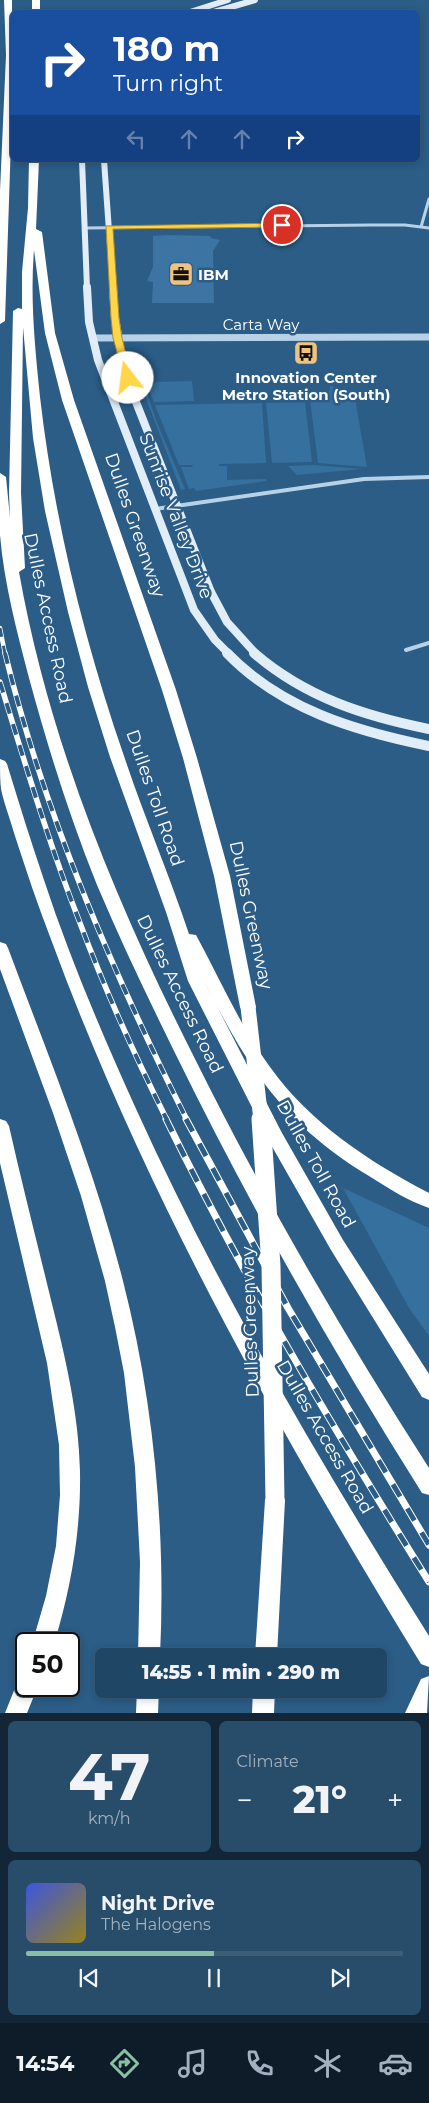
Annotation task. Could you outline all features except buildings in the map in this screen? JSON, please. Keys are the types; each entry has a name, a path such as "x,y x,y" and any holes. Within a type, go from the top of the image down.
{"highway":[{"path":"0,321 10,62 8,0"},
{"name":"Dulles Toll Road","path":"34,162 33,208 27,272 29,347 34,407 45,479 65,572 97,693 141,826 174,912 196,981 276,1138 337,1245 429,1391"},
{"name":"Dulles Greenway","path":"33,208 46,306 55,355 68,400 169,690 190,758 222,876 248,1007 262,1129 268,1215 274,1373 275,1500 266,1648"},
{"path":"18,604 19,546 15,493 19,304 27,272"},
{"name":"Dulles Access Road","path":"0,477 3,511 18,604 33,667 55,743 88,842 123,927 203,1093 245,1174 309,1289 429,1486"},
{"name":"Dulles Access Road","path":"0,764 52,923 114,1078 148,1152 220,1296 283,1411 425,1651"},
{"path":"174,912 246,1043 289,1103 323,1134 357,1159 384,1177 429,1201"},
{"path":"0,948 91,1199 115,1282 134,1372 146,1473 150,1584 149,1648"},
{"path":"0,1126 50,1332 69,1446 70,1483 65,1547 58,1586 46,1632"},
{"path":"416,1713 429,1687"},
{"path":"16,1713 23,1697"},
{"path":"147,1713 148,1698"},
{"path":"263,1713 264,1698"}],"main road":[{"path":"196,10 228,0"},
{"path":"221,10 255,0"},
{"name":"Sunrise Valley Drive","path":"82,162 86,295 98,360 194,610 206,631 236,664 275,692 320,716 375,735 429,746"},
{"name":"Sunrise Valley Drive","path":"104,162 118,338 134,397 216,605 229,627 253,654 299,686 336,704 379,719 429,729"}],"street":[{"path":"421,227 429,199"},
{"path":"84,228 405,225 429,228"},
{"name":"Carta Way","path":"93,338 429,337"},
{"path":"155,509 364,479 429,477"},
{"path":"406,650 429,643"}],"shaded area":[{"path":"137,366 158,425 185,489 181,490 134,367"},
{"path":"192,381 194,401 154,402 148,388 156,382"},
{"path":"330,386 336,387 337,393 354,393 367,467 318,463 309,392 330,391"},
{"path":"305,402 312,462 272,463 266,403"},
{"path":"262,403 266,463 219,464 219,466 227,466 227,480 266,479 266,481 196,491 194,488 189,489 181,467 192,467 193,465 179,465 155,405"},
{"path":"315,465 361,469 297,475 288,466"},
{"path":"343,1188 429,1228 429,1336 409,1308"}],"railway":[{"path":"0,628 5,654"},
{"path":"5,653 21,714 60,833 107,950 187,1120"},
{"path":"0,682 28,773 80,923 121,1023 167,1120"},
{"path":"166,1119 259,1296 359,1468 429,1582"},
{"path":"186,1119 288,1308 429,1545"}],"place":[{"name":"IBM","path":"181,274"},
{"name":"Innovation Center Metro Station (South)","path":"306,353"}],"route":[{"path":"128,378 115,318 109,227 282,225"}]}
